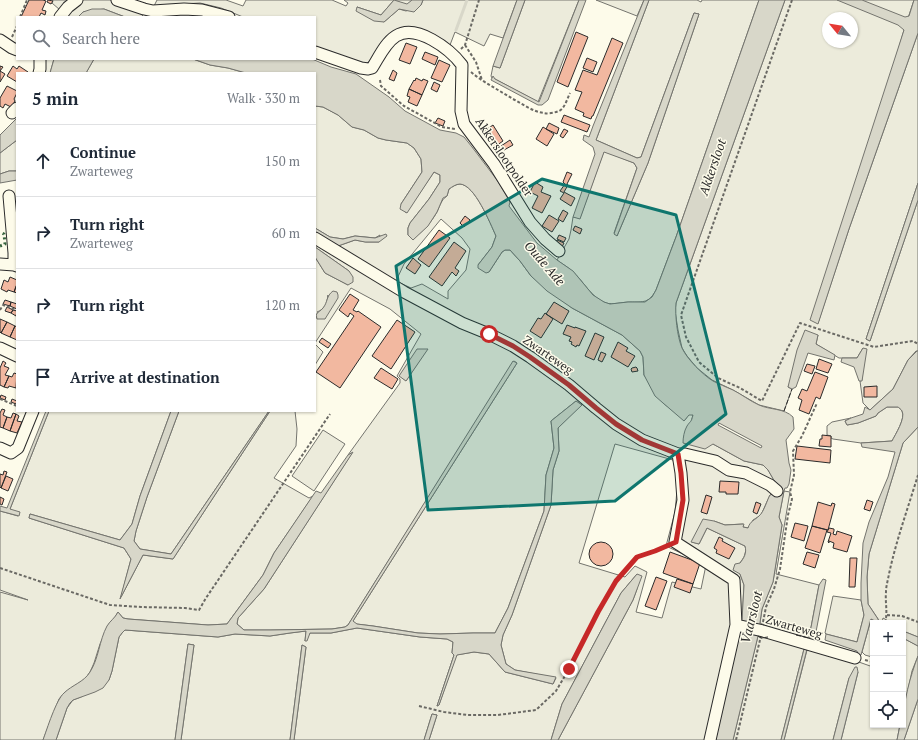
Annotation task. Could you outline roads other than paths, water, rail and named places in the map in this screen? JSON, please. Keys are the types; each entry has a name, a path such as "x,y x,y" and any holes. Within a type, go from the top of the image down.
{"street":[{"path":"61,16 68,7 77,0"},
{"path":"117,0 153,11 184,9 202,10 225,16"},
{"name":"Akkerslootpolder","path":"316,52 368,69 372,68 388,43 395,36 402,33 410,32 428,38 445,47 462,65 461,111 464,124 494,164 530,222 545,239 559,251"},
{"path":"0,40 16,50"},
{"path":"39,72 40,60"},
{"path":"0,264 15,266 9,196"},
{"name":"Zwarteweg","path":"316,239 410,295 462,323 513,346 569,385 616,424 642,440 678,454 685,454 715,461 729,470 746,473 770,485 777,491"},
{"path":"0,348 16,356"},
{"path":"0,448 11,453 18,448 33,412"},
{"path":"678,454 683,500 676,542 734,580 736,625 710,740"},
{"name":"Zwarteweg","path":"736,625 855,658"}],"water":[{"path":"394,0 407,4 412,0 423,0 421,5 414,12 399,9 384,22 374,21 356,11 357,7 381,15"},
{"path":"517,0 525,0 500,68 493,66"},
{"path":"579,0 586,0 548,100 542,105 538,105 491,80 493,76 495,79 539,102"},
{"path":"644,0 649,0 596,140 637,158 641,157 694,13 699,14 648,163 617,236 614,234 637,168 634,163 604,152 580,219 573,217 595,154 593,147 583,140 584,135 589,137"},
{"path":"759,0 785,0 676,303 677,326 682,348 691,362 700,371 713,381 733,390 763,407 785,412 793,417 794,429 786,440 791,470 789,484 784,491 779,517 782,525 773,582 762,609 758,636 733,740 714,740 742,620 744,585 740,574 733,570 735,564 740,563 744,557 746,551 745,546 707,528 699,544 691,542 703,519 725,525 744,524 743,527 748,528 751,522 762,512 770,495 778,492 775,482 768,470 763,465 744,461 713,444 705,449 683,443 685,430 693,415 689,415 684,421 655,396 644,375 643,357 640,351 622,335 572,308 547,291 531,276 510,250 505,250 502,252 489,272 486,273 478,268 478,265 492,247 496,236 476,197 466,186 459,184 449,189 447,196 443,198 437,212 428,226 413,240 408,235 410,223 440,182 440,175 434,172 407,213 400,209 401,204 422,172 421,159 414,148 407,143 378,138 364,130 352,127 338,115 323,107 316,106 316,72 242,72 210,65 196,60 314,60 331,67 356,74 389,97 405,111 440,130 456,133 464,137 497,180 510,202 509,206 537,243 573,271 593,295 610,304 645,302 652,297 656,290","holes":["719,423 762,446 761,448 718,425"]},
{"path":"837,0 862,0 905,17 909,16 914,0 918,0 918,33 849,229 818,324 810,320 904,30 898,25"},
{"path":"92,9 104,9 122,16 79,16 83,12"},
{"path":"54,60 93,60 87,72 50,72"},
{"path":"16,119 16,141 0,153 0,135"},
{"path":"9,171 16,171 16,180 0,183 0,174"},
{"path":"918,183 918,200 870,341 866,339"},
{"path":"316,229 330,237 343,239 355,236 375,238 386,234 387,236 379,242 355,240 338,246 316,233"},
{"path":"316,248 349,271 353,277 353,282 348,285 325,273 316,259"},
{"path":"333,291 337,292 338,298 325,319 317,319 316,315 326,304 329,295"},
{"path":"805,330 818,335 816,344 835,355 834,360 808,353 796,387 792,389 788,387 797,350"},
{"path":"863,348 867,349 862,381 859,381 854,367 841,362 842,358 857,358"},
{"path":"417,349 428,349 406,381 399,376"},
{"path":"918,351 918,427 903,443 869,554 867,577 868,604 878,620 870,620 861,655 858,654 857,651 825,640 826,634 857,642 864,615 861,600 863,543 869,522 888,477 895,452 862,447 861,443 892,441 900,426 903,414 898,407 887,407 876,416 858,423 847,425 845,421 863,414 865,407 870,410 893,389 908,360"},
{"path":"513,361 517,363 353,621 357,624 418,633 495,633 508,608 544,511 546,475 554,448 551,421 576,401 582,405 558,428 559,451 553,470 551,505 512,615 503,635 501,645 506,664 515,670 556,677 553,684 505,672 489,654 474,652 457,655 439,705 437,706 454,655 452,653 453,642 447,639 420,637 357,628 331,633 310,633 307,641 305,641 306,631 270,636 235,634 218,637 125,630 119,637 109,680 103,688 73,700 67,708 56,740 43,740 58,702 64,693 85,678 90,672 107,626 118,612 123,618 128,619 208,625 227,624 263,575 274,553 316,491 321,493 348,455 353,452 264,589 238,618 237,624 244,630 332,629 345,627 348,625"},
{"path":"46,412 49,412 10,509 20,512 19,516 0,511 0,506 7,508"},
{"path":"171,412 179,412 147,497 134,541 140,549 171,554 269,412 173,559 143,555 120,599 131,559 124,548 29,518 30,514 120,540 132,524 140,496"},
{"path":"637,574 642,576 633,600 558,740 551,740 562,704 621,593"},
{"path":"823,579 826,580 815,637 809,638 819,585"},
{"path":"906,632 918,637 918,646 906,640"},
{"path":"188,644 194,645 181,740 175,740"},
{"path":"302,645 306,647 294,740 290,740"},
{"path":"804,649 807,649 784,740 781,740"},
{"path":"918,656 918,699 904,740 897,740 899,728 906,728 906,698 912,672"},
{"path":"855,667 857,667 858,672 841,740 833,740 849,678"},
{"path":"432,714 437,715 429,740 424,740"}],"waterway":[{"path":"456,30 467,0"}],"water label":[{"name":"Akkersloot","path":"712,167"},
{"name":"Oude Ade","path":"545,263"},
{"name":"Vaarsloot","path":"751,617"}]}
